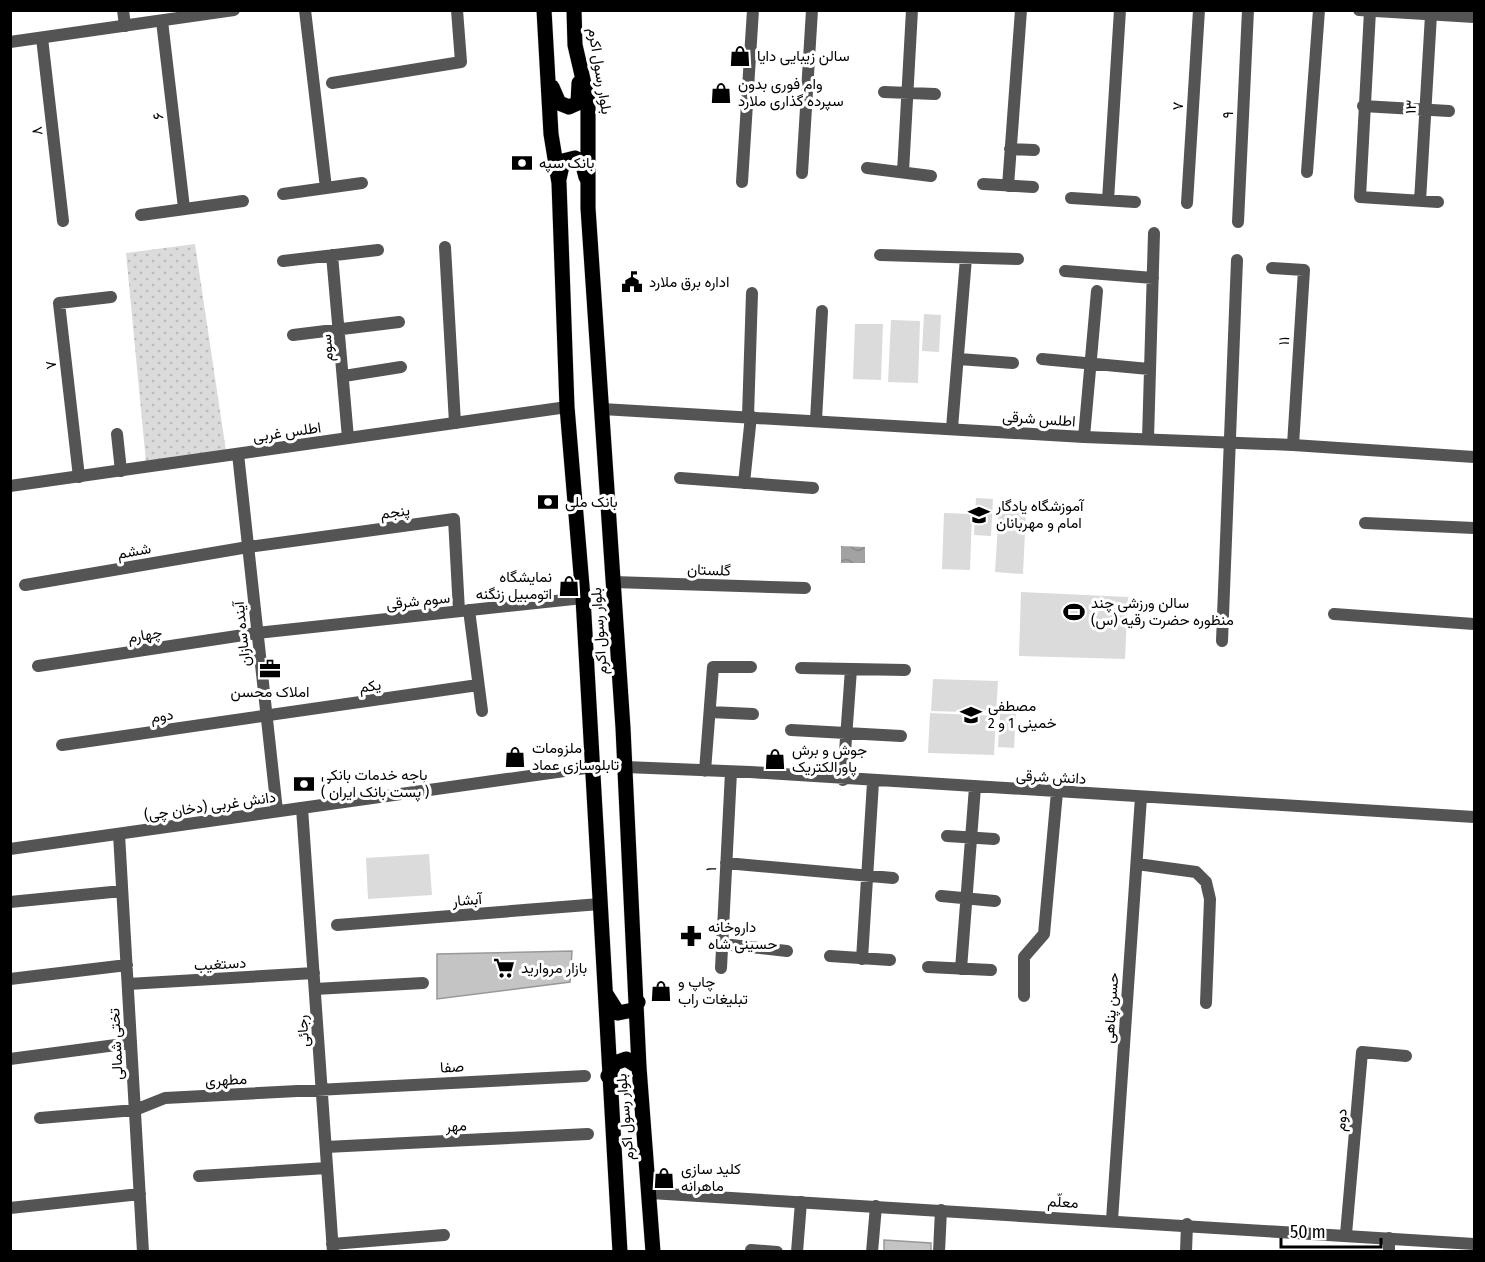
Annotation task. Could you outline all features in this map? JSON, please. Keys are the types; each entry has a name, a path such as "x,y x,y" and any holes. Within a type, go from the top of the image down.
{"main road":[{"name":"بلوار رسول اکرم","path":"544,10 550,82 551,134 559,183 567,407 583,598 608,1076 620,1251"},
{"name":"بلوار رسول اکرم","path":"574,10 575,45 588,101 588,208 625,767 638,1002 639,1067 653,1251"},
{"path":"550,82 559,103 569,106 578,103 580,67"},
{"path":"559,183 563,161 575,158 582,162 589,185"},
{"path":"604,991 618,1013 633,1010 638,1002"},
{"path":"608,1076 615,1063 626,1059 639,1067"}],"street":[{"path":"123,10 125,26"},
{"path":"10,42 234,10"},
{"path":"305,10 326,188"},
{"path":"332,83 460,62 457,10"},
{"path":"742,182 753,10"},
{"path":"802,173 812,10"},
{"path":"903,172 912,10"},
{"path":"1008,186 1021,10"},
{"path":"1108,200 1120,10"},
{"name":"۷","path":"1187,203 1199,10"},
{"name":"۹","path":"1238,222 1248,10"},
{"path":"1307,172 1320,10"},
{"path":"1359,10 1431,15 1449,13 1474,17"},
{"path":"1370,11 1363,106 1360,197 1438,201"},
{"name":"۱۳","path":"1420,201 1431,15"},
{"name":"۶","path":"162,21 184,208"},
{"name":"۸","path":"42,38 63,221"},
{"path":"884,93 935,94"},
{"path":"1363,106 1449,111"},
{"path":"1010,149 1034,150"},
{"path":"867,168 931,176"},
{"path":"284,194 362,183"},
{"path":"983,184 1033,187"},
{"path":"1071,198 1135,202"},
{"path":"141,215 243,201"},
{"path":"1148,439 1154,233"},
{"path":"445,247 455,423"},
{"path":"283,261 378,250"},
{"name":"سوم","path":"332,255 348,438"},
{"path":"880,255 1018,260"},
{"path":"952,428 960,359 966,258"},
{"path":"1222,641 1237,260"},
{"name":"۱۱","path":"1272,268 1304,270 1293,445"},
{"path":"1065,271 1153,278"},
{"path":"1084,437 1097,291"},
{"path":"744,483 749,416 752,293"},
{"name":"۷","path":"79,477 59,303 111,297"},
{"path":"816,420 822,311"},
{"path":"293,335 399,322"},
{"path":"960,359 1013,363"},
{"path":"1042,359 1149,369"},
{"path":"344,376 401,367"},
{"name":"اطلس غربی","path":"10,486 567,407"},
{"name":"اطلس شرقی","path":"602,409 1084,437 1293,445 1474,457"},
{"path":"117,434 121,471"},
{"name":"آینده سازان","path":"238,454 277,812"},
{"path":"680,478 813,488"},
{"name":"پنجم","path":"248,547 454,519 464,611"},
{"path":"1365,523 1474,528"},
{"name":"ششم","path":"25,585 248,547"},
{"name":"گلستان","path":"613,582 804,588"},
{"name":"سوم شرقی","path":"257,633 583,598"},
{"path":"464,611 482,711"},
{"path":"1334,614 1474,624"},
{"name":"چهارم","path":"38,666 257,633"},
{"path":"705,771 713,667 751,667"},
{"path":"801,668 905,670"},
{"path":"843,780 851,669"},
{"name":"یکم","path":"266,716 478,685"},
{"path":"710,712 753,714"},
{"name":"دوم","path":"62,745 266,716"},
{"path":"791,730 901,736"},
{"name":"دانش غربی (دخان چی)","path":"10,849 593,767"},
{"name":"دانش شرقی","path":"625,767 1474,817"},
{"name":"۱","path":"721,968 731,772"},
{"path":"862,959 873,782"},
{"path":"961,969 975,787"},
{"path":"1024,996 1024,957 1044,934 1057,792"},
{"name":"حسن پناهی","path":"1112,1220 1141,797"},
{"name":"رجائی","path":"302,808 333,1248"},
{"name":"تختی شمالی","path":"119,834 143,1251"},
{"path":"947,836 994,839"},
{"path":"726,863 893,878"},
{"path":"1137,864 1196,872 1206,882 1210,899 1206,1003"},
{"path":"10,902 122,891"},
{"path":"941,896 995,901"},
{"name":"آبشار","path":"337,925 600,904"},
{"path":"722,944 787,951"},
{"path":"830,956 890,960"},
{"path":"10,979 127,965"},
{"path":"928,967 991,970"},
{"name":"دستغیب","path":"128,984 314,973"},
{"path":"315,989 423,983"},
{"path":"10,1059 131,1043"},
{"name":"دوم","path":"1346,1234 1362,1052 1406,1056"},
{"name":"صفا","path":"322,1089 585,1076"},
{"name":"مطهری","path":"135,1110 165,1098 322,1089"},
{"path":"40,1118 135,1110"},
{"name":"مهر","path":"326,1147 588,1134"},
{"path":"199,1176 327,1168"},
{"name":"معلّم","path":"650,1193 1346,1234 1448,1247 1474,1244"},
{"path":"10,1208 140,1194"},
{"path":"797,1251 801,1202"},
{"path":"872,1251 876,1206"},
{"path":"939,1251 941,1210"},
{"path":"1186,1251 1187,1224"},
{"path":"333,1248 444,1235"},
{"path":"1389,1238 1389,1251"},
{"path":"751,1250 777,1251"}],"shaded area":[{"path":"195,244 226,451 146,462 126,253"},
{"path":"924,314 941,315 939,352 922,351"},
{"path":"891,320 920,321 918,383 888,382"},
{"path":"855,324 883,324 881,380 853,379"},
{"path":"976,498 993,499 991,536 974,535"},
{"path":"999,509 1026,511 1023,574 995,572"},
{"path":"944,513 972,514 970,570 942,569"},
{"name":"سالن ورزشی چند منظوره حضرت رقیه (س)","path":"1021,592 1128,597 1125,659 1019,656"},
{"path":"933,679 998,681 996,713 931,711"},
{"path":"1000,712 1016,712 1014,748 998,747"},
{"path":"930,713 996,716 994,755 928,753"},
{"path":"429,854 432,895 368,899 366,858"}],"water":[{"path":"841,546 865,547 865,563 841,563"}],"building":[{"name":"بازار مروارید","path":"572,951 570,982 437,999 437,954"},
{"path":"884,1240 931,1243 931,1251 884,1251"}],"place":[{"name":"سالن زیبایی دایا","path":"740,56"},
{"name":"وام فوری بدون سپرده گذاری ملارد","path":"721,93"},
{"name":"بانک سپه","path":"522,163"},
{"name":"اداره برق ملارد","path":"632,282"},
{"name":"بانک ملی","path":"548,502"},
{"name":"آموزشگاه یادگار امام و مهربانان","path":"979,515"},
{"name":"نمایشگاه اتومبیل زنگنه","path":"569,586"},
{"name":"سالن ورزشی چند منظوره حضرت رقیه (س)","path":"1074,612"},
{"name":"املاک محسن","path":"270,669"},
{"name":"مصطفی خمینی 1 و 2","path":"971,715"},
{"name":"ملزومات تابلوسازی عماد","path":"515,757"},
{"name":"جوش و برش پاورالکتریک","path":"775,759"},
{"name":"باجه خدمات بانکی ( پست بانک ایران )","path":"304,784"},
{"name":"داروخانه حسینی شاه","path":"691,936"},
{"name":"بازار مروارید","path":"504,968"},
{"name":"چاپ و تبلیغات راب","path":"661,991"},
{"name":"کلید سازی ماهرانه","path":"664,1178"}]}
